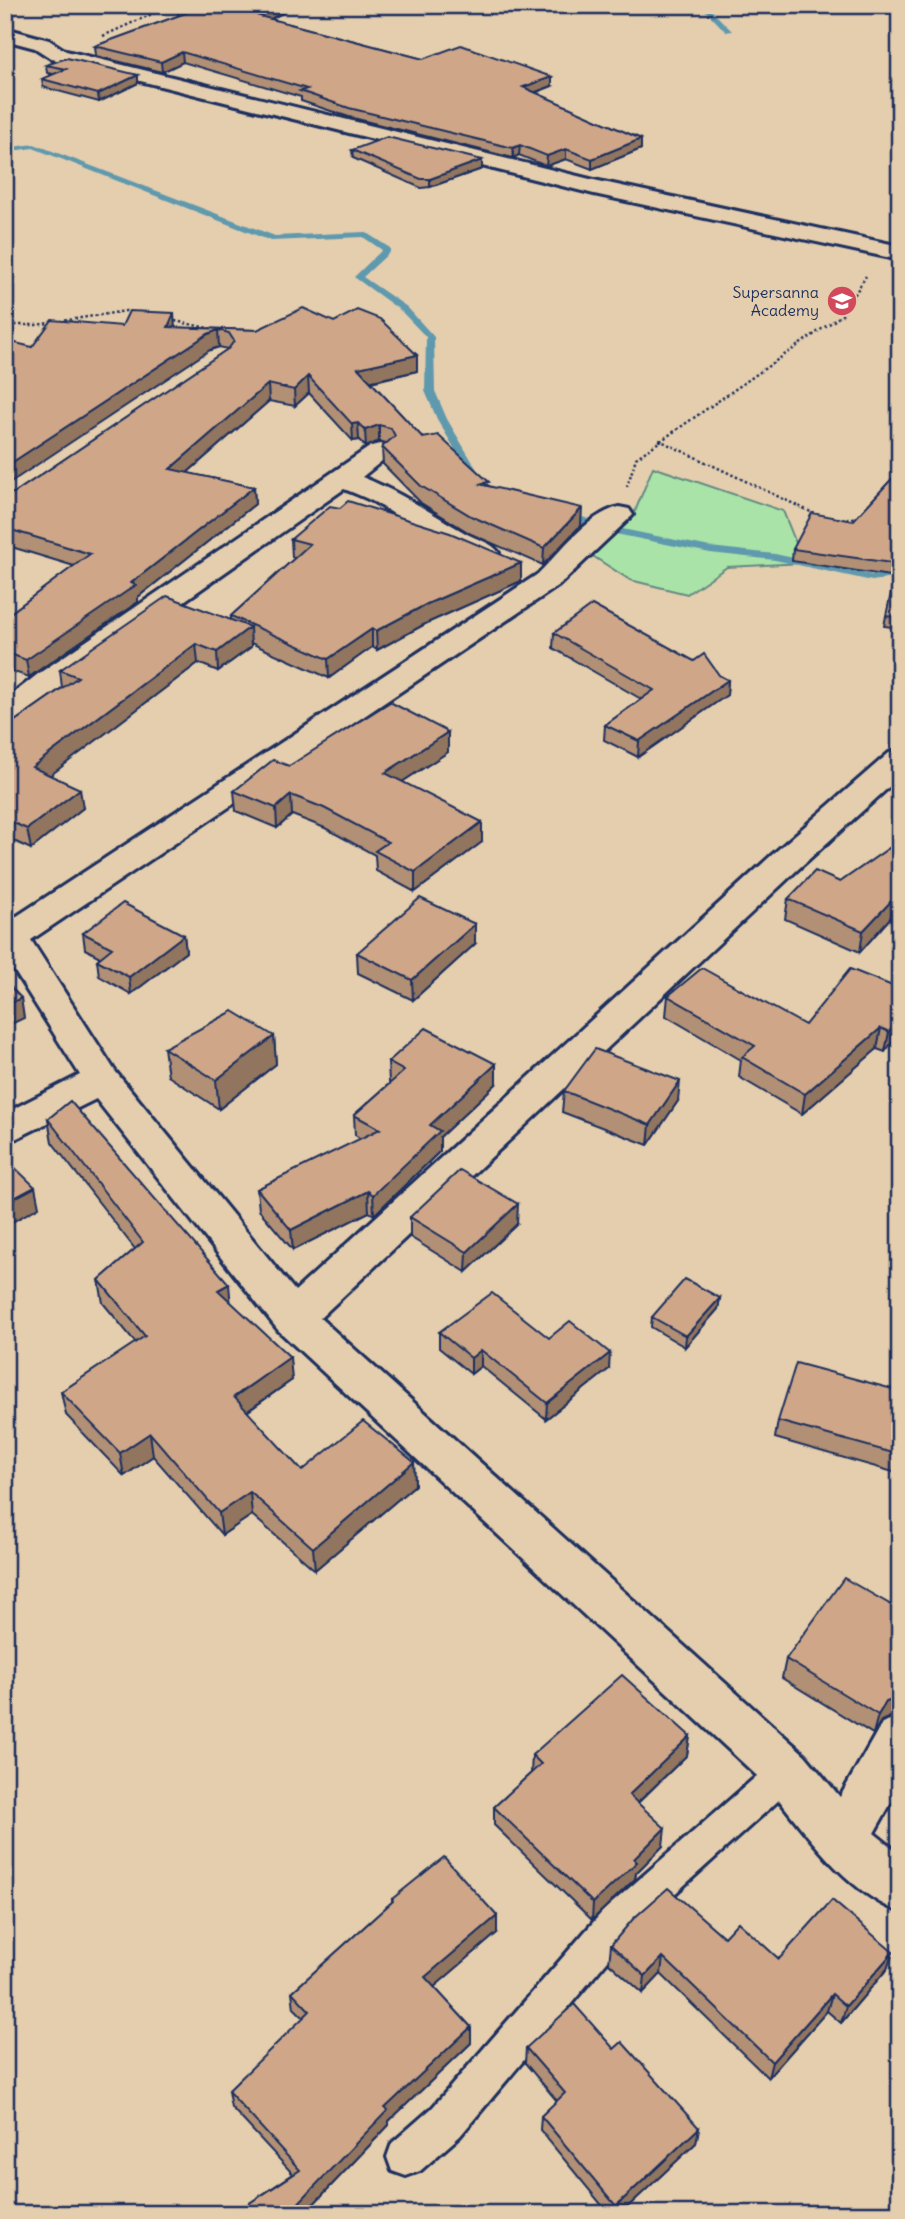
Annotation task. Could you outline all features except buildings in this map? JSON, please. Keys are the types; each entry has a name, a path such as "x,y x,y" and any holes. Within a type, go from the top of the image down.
{"street":[{"path":"5,34 43,44 59,55 594,187 900,253"},
{"path":"5,716 48,681 380,452"},
{"path":"342,479 383,495 460,542 527,571"},
{"path":"619,515 527,571 8,933 36,972 102,1080 293,1318 787,1771 843,1840 900,1886"},
{"path":"293,1318 785,862 900,760"},
{"path":"5,1130 102,1080"},
{"path":"843,1840 900,1739"}],"lane":[{"path":"406,2157 446,2122 616,1923 787,1771"}],"path":[{"path":"59,55 172,5"},
{"path":"619,515 636,457 842,314 870,270 864,250 855,243"},
{"path":"5,325 36,325 126,311 138,314"},
{"path":"163,319 213,329 215,338"},
{"path":"658,440 825,519 863,517"}],"green space":[{"path":"653,467 783,511 804,563 727,567 687,594 630,580 588,553 632,519"}],"waterway":[{"path":"694,5 706,8 728,31"},
{"path":"5,150 34,146 274,239 365,234 387,250 358,277 404,309 430,337 430,391 442,419 477,478"},
{"path":"565,513 600,528 710,550 775,557 872,578 900,574"}],"place":[{"name":"Supersanna Academy","path":"842,301"}]}
